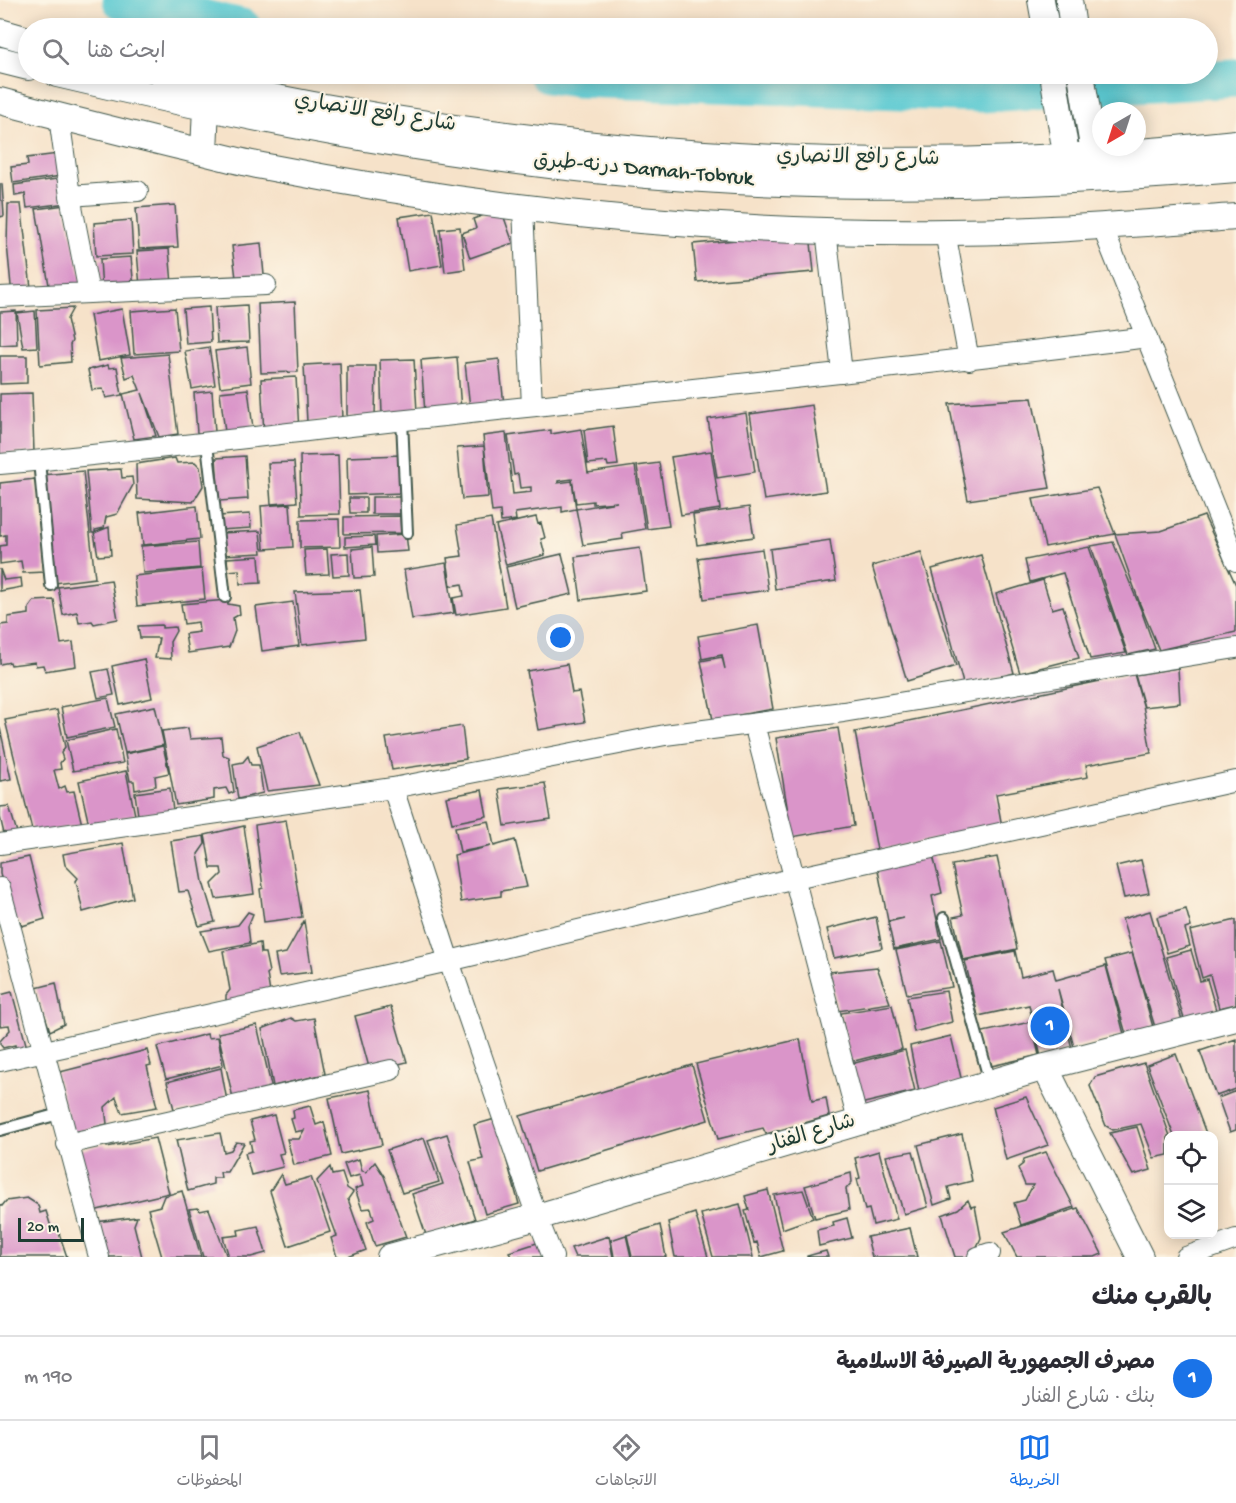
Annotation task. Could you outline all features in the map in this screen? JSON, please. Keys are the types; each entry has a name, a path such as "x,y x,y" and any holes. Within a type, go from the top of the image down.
{"street":[{"path":"1041,0 1044,18"},
{"path":"1069,0 1072,18"},
{"path":"0,32 18,37"},
{"path":"0,60 18,64"},
{"name":"درنه-طبرق Darnah-Tobruk","path":"104,84 338,132 477,156 687,178 873,185 953,185 1070,181 1236,169"},
{"name":"شارع رافع الانصاري","path":"209,84 271,97 451,127 680,153 876,161 1066,156 1092,142"},
{"path":"1055,84 1070,181"},
{"path":"1083,84 1092,142"},
{"path":"0,101 259,165 350,182 523,208 700,224 826,230 945,232 1050,230 1236,217"},
{"path":"204,152 206,106"},
{"path":"59,117 70,196 89,293"},
{"name":"شارع رافع الانصاري","path":"1146,142 1236,143"},
{"path":"1094,156 1098,179"},
{"path":"70,196 138,191"},
{"path":"523,208 532,406"},
{"path":"1102,226 1236,561"},
{"path":"826,230 842,373"},
{"path":"945,232 969,360"},
{"path":"0,297 266,285"},
{"path":"0,464 207,444 402,420 969,360 1147,337"},
{"path":"0,844 393,788 665,735 843,712 1236,648"},
{"path":"754,724 858,1121"},
{"path":"0,1061 449,961 795,878 1236,781"},
{"path":"393,788 449,961 537,1217 553,1257"},
{"path":"0,888 99,1257"},
{"name":"شارع الفنار","path":"390,1257 537,1217 990,1082 1236,1018"},
{"path":"1045,1067 1140,1257"},
{"path":"67,1144 391,1070"},
{"path":"1186,1257 1236,1239"}],"lane":[{"path":"402,420 407,533"},
{"path":"207,444 225,597"},
{"path":"39,461 51,585"},
{"path":"944,918 990,1082"},
{"path":"0,1130 59,1114"}],"building":[{"path":"58,154 61,176 13,183 11,167 28,165 27,158"},
{"path":"64,178 67,203 27,208 25,194 15,196 14,185"},
{"path":"0,184 2,184 4,216 0,217"},
{"path":"8,204 21,204 32,296 12,296 7,244"},
{"path":"65,205 84,290 50,291 36,209"},
{"path":"175,205 178,247 139,249 136,208"},
{"path":"501,209 513,243 470,258 462,233 476,228 473,219"},
{"path":"433,212 442,265 408,271 399,217"},
{"path":"131,220 133,254 96,256 94,223"},
{"path":"460,227 465,269 445,272 440,229"},
{"path":"810,233 814,272 697,282 693,244"},
{"path":"261,243 264,275 236,278 232,246"},
{"path":"169,249 172,284 140,287 137,251"},
{"path":"131,257 134,289 102,291 100,259"},
{"path":"295,302 298,372 261,373 258,304"},
{"path":"247,305 249,342 217,343 215,307"},
{"path":"209,307 211,342 186,344 183,309"},
{"path":"73,308 67,319 72,341 70,345 71,362 40,365 37,310"},
{"path":"175,308 179,351 134,354 131,311"},
{"path":"122,309 130,355 98,361 90,315"},
{"path":"16,311 17,344 0,345 0,312"},
{"path":"35,311 37,347 23,348 17,313"},
{"path":"209,347 215,385 192,389 185,351"},
{"path":"247,347 251,383 220,387 215,351"},
{"path":"168,354 178,434 159,437 142,393 156,436 134,439 123,394 140,390 134,375 126,378 121,358"},
{"path":"0,356 27,356 27,383 0,384"},
{"path":"457,357 461,410 425,413 421,360"},
{"path":"414,359 417,412 382,414 380,360"},
{"path":"499,359 504,405 470,408 465,363"},
{"path":"340,363 342,420 307,422 304,365"},
{"path":"108,365 109,368 117,367 122,395 106,398 103,389 92,390 88,370"},
{"path":"347,366 376,366 375,418 347,417"},
{"path":"296,377 299,432 264,434 261,379"},
{"path":"248,389 254,436 226,440 220,392"},
{"path":"212,391 215,432 197,433 194,393"},
{"path":"32,393 34,453 0,454 0,394"},
{"path":"1032,398 1050,488 968,500 949,404"},
{"path":"812,405 826,491 764,500 750,414"},
{"path":"746,413 755,472 717,478 708,419"},
{"path":"613,426 618,465 608,466 607,462 588,464 584,430"},
{"path":"581,429 588,473 635,466 645,529 622,533 623,539 583,545 576,509 562,512 562,507 515,513 516,520 501,522 500,511 492,512 483,436 506,433 513,494 531,492 531,487 520,488 518,474 514,475 508,436 551,430 551,434","holes":["572,479 576,503 617,502 576,509 572,481 558,483 558,481"]},
{"path":"484,446 488,497 462,499 457,448"},
{"path":"711,451 720,509 681,515 671,457"},
{"path":"338,455 340,514 301,515 300,456"},
{"path":"402,455 403,493 348,495 347,457"},
{"path":"245,456 248,499 219,501 216,458"},
{"path":"175,458 177,463 195,462 200,467 203,486 193,502 137,499 136,464"},
{"path":"294,462 297,502 271,504 268,463"},
{"path":"659,463 669,526 647,529 637,466"},
{"path":"121,469 122,478 132,477 133,485 117,514 106,517 104,528 92,533 86,471"},
{"path":"83,471 95,578 55,583 43,475"},
{"path":"35,479 45,572 23,573 21,561 0,564 0,546 6,545 6,535 0,536 0,483"},
{"path":"1097,488 1115,534 1045,547 1033,499"},
{"path":"372,497 401,497 402,514 372,514"},
{"path":"349,498 366,498 366,513 350,513"},
{"path":"290,504 293,547 264,549 261,506"},
{"path":"197,506 200,539 143,545 139,513"},
{"path":"749,507 754,537 697,545 693,515"},
{"path":"250,514 251,528 220,530 219,516"},
{"path":"400,516 401,533 344,534 344,517"},
{"path":"1204,516 1236,585 1236,632 1159,650 1115,534 1161,531"},
{"path":"536,517 538,524 541,523 545,538 541,539 545,555 506,565 496,526"},
{"path":"339,519 340,547 300,548 300,520"},
{"path":"491,519 506,607 456,615 453,598 464,596 462,584 451,586 447,558 462,556 457,525"},
{"path":"109,527 111,555 98,556 94,533"},
{"path":"260,531 262,553 223,555 221,533"},
{"path":"406,534 408,551 377,553 376,536"},
{"path":"374,536 375,545 345,547 345,537"},
{"path":"830,540 836,581 775,589 770,549"},
{"path":"198,542 200,568 143,573 141,546"},
{"path":"1113,542 1155,649 1128,655 1091,546"},
{"path":"372,547 374,577 354,578 352,549"},
{"path":"1089,547 1126,653 1090,659 1063,573 1030,582 1025,560"},
{"path":"640,548 646,591 581,600 575,557"},
{"path":"327,549 329,574 306,575 304,550"},
{"path":"762,549 768,590 704,599 698,558"},
{"path":"921,552 956,666 907,681 872,566"},
{"path":"348,553 349,575 333,576 331,554"},
{"path":"562,554 572,594 515,607 506,567"},
{"path":"981,555 1014,673 964,687 932,569"},
{"path":"259,556 261,583 240,584 239,570 228,571 227,558"},
{"path":"446,563 454,613 412,619 404,570"},
{"path":"0,569 4,580 21,578 22,587 0,591"},
{"path":"202,569 205,599 137,606 134,576"},
{"path":"111,580 118,619 94,624 92,621 79,623 77,612 63,615 58,587"},
{"path":"1043,580 1052,609 1063,606 1079,658 1020,673 996,594"},
{"path":"360,590 365,638 302,645 295,592"},
{"path":"54,600 61,644 73,642 76,666 45,671 43,665 36,666 35,662 0,664 0,625 8,624 8,617 29,614 29,608 34,601"},
{"path":"227,600 228,604 239,606 240,614 233,618 235,631 229,647 188,653 185,634 199,632 198,622 184,624 181,604"},
{"path":"293,602 299,646 262,651 256,607"},
{"path":"162,625 162,628 175,627 176,631 170,642 171,659 155,658 159,638 140,638 138,626"},
{"path":"758,625 773,709 733,716 734,721 714,725 701,661 722,657 725,669 722,655 702,659 698,636"},
{"path":"144,659 152,698 120,705 112,666"},
{"path":"567,664 572,693 579,692 585,722 538,730 527,671"},
{"path":"1178,668 1180,703 1144,707 1135,675"},
{"path":"108,669 114,695 98,698 92,672"},
{"path":"1134,674 1143,705 1151,753 1086,765 1088,777 996,794 1002,827 877,850 855,732"},
{"path":"108,698 115,727 67,737 61,707"},
{"path":"155,706 164,745 125,753 116,714"},
{"path":"57,710 65,747 61,753 63,759 60,763 61,769 54,770 59,789 65,786 67,792 74,791 82,825 33,834 5,720"},
{"path":"462,726 466,759 392,770 386,738"},
{"path":"0,728 11,779 0,781"},
{"path":"188,728 190,739 221,737 223,755 229,757 234,792 229,794 226,788 214,790 214,799 176,805 162,731"},
{"path":"838,728 854,826 792,837 776,738"},
{"path":"116,729 123,763 73,771 66,740"},
{"path":"300,732 319,785 267,791 257,746"},
{"path":"163,746 169,773 155,776 156,786 135,790 134,781 130,781 125,754"},
{"path":"248,756 251,765 259,765 263,793 238,799 233,764 243,762"},
{"path":"126,771 135,815 89,825 79,781"},
{"path":"545,783 551,819 505,826 499,789"},
{"path":"170,788 173,810 138,815 135,793"},
{"path":"482,790 487,816 452,823 446,797"},
{"path":"9,806 19,839 6,842 0,807"},
{"path":"286,820 302,917 264,922 260,889 263,888 255,825"},
{"path":"489,821 494,846 515,840 527,887 501,891 501,896 461,902 454,855 491,846 460,852 455,827"},
{"path":"244,826 254,894 216,899 212,884 222,874 221,868 211,868 205,835"},
{"path":"204,836 205,844 198,854 203,882 215,922 199,926 188,891 179,892 171,841"},
{"path":"123,843 133,898 83,912 76,881 78,878 65,865 63,854"},
{"path":"933,855 942,893 932,896 941,939 894,949 888,922 904,918 888,921 877,865"},
{"path":"29,857 45,919 22,926 20,922 13,919 0,874 0,863"},
{"path":"997,857 1017,949 963,960 953,917 963,915 952,865"},
{"path":"1141,860 1149,893 1124,898 1116,866"},
{"path":"1186,909 1191,927 1185,929 1190,946 1167,953 1157,917"},
{"path":"1150,911 1182,1020 1155,1027 1122,919"},
{"path":"248,912 253,914 248,926 250,943 209,951 201,931 238,925"},
{"path":"876,917 882,948 834,958 827,929"},
{"path":"1236,920 1236,1004 1219,1008 1210,975 1202,978 1190,931"},
{"path":"304,921 312,972 279,976 275,955 286,953"},
{"path":"941,941 952,987 907,994 896,950"},
{"path":"260,943 261,953 265,953 269,972 267,974 270,993 226,1006 226,995 230,990 223,951"},
{"path":"1191,950 1200,981 1207,979 1216,1010 1184,1019 1166,957"},
{"path":"1015,951 1021,977 1053,969 1056,980 1106,966 1124,1034 1074,1047 1058,989 1072,1049 1041,1057 1029,1005 978,1016 965,961"},
{"path":"1132,953 1153,1027 1126,1034 1105,960"},
{"path":"877,967 890,1003 838,1011 830,972"},
{"path":"56,983 64,1024 50,1031 36,988"},
{"path":"946,991 952,1022 914,1032 907,997"},
{"path":"12,992 27,1048 16,1053 15,1045 3,1048 0,1044 10,1030 9,1025 0,1026 0,995"},
{"path":"892,1005 902,1049 850,1062 841,1013"},
{"path":"391,1007 407,1062 370,1071 355,1016"},
{"path":"291,1018 296,1021 314,1018 325,1074 273,1086 262,1029"},
{"path":"1031,1022 1039,1055 987,1067 978,1033"},
{"path":"257,1025 272,1090 233,1098 218,1033"},
{"path":"207,1034 208,1038 218,1037 223,1065 166,1079 157,1047"},
{"path":"951,1036 962,1082 919,1092 910,1046"},
{"path":"800,1039 812,1101 826,1098 829,1116 766,1134 763,1128 718,1139 696,1064"},
{"path":"1236,1039 1236,1089 1216,1096 1200,1051"},
{"path":"147,1050 151,1065 147,1066 157,1107 122,1113 116,1097 105,1107 107,1124 72,1133 56,1073"},
{"path":"905,1050 915,1091 860,1104 851,1064"},
{"path":"1176,1054 1205,1131 1172,1131 1147,1065"},
{"path":"1144,1063 1168,1131 1164,1131 1164,1156 1154,1158 1141,1124 1113,1130 1106,1126 1090,1086 1095,1077"},
{"path":"692,1065 708,1120 537,1171 520,1116"},
{"path":"221,1068 227,1101 175,1113 167,1082"},
{"path":"370,1090 382,1145 341,1154 329,1098"},
{"path":"1236,1091 1236,1130 1230,1132 1218,1098"},
{"path":"1026,1097 1048,1145 1006,1160 993,1107"},
{"path":"310,1106 316,1125 324,1122 332,1156 294,1165 287,1139 299,1139 304,1130 295,1132 291,1119 294,1118 293,1110"},
{"path":"274,1115 284,1153 279,1154 283,1167 251,1175 245,1153 252,1151 250,1141 255,1140 250,1121"},
{"path":"495,1119 519,1204 485,1214 470,1162 483,1159 474,1125"},
{"path":"1137,1127 1151,1170 1133,1175 1110,1133"},
{"path":"220,1133 224,1152 231,1150 236,1142 244,1143 227,1172 220,1172 221,1178 213,1178 213,1184 188,1191 176,1140"},
{"path":"447,1134 475,1219 426,1235 412,1194 443,1184 428,1140"},
{"path":"962,1134 972,1181 948,1187 951,1199 934,1205 918,1145"},
{"path":"155,1138 169,1193 93,1211 77,1151 104,1144 107,1147"},
{"path":"424,1138 439,1182 402,1193 387,1150"},
{"path":"879,1151 897,1219 873,1225 869,1209 865,1210 857,1179 860,1178 855,1158"},
{"path":"913,1151 928,1207 904,1214 886,1156"},
{"path":"1046,1152 1074,1207 1021,1225 1014,1203 1025,1200 1033,1185 1025,1185 1018,1168 1023,1164 1024,1159"},
{"path":"359,1159 362,1171 366,1172 375,1162 384,1176 406,1237 375,1246 367,1222 374,1219 371,1208 362,1209 355,1189 363,1186 360,1175 349,1178 344,1164"},
{"path":"330,1167 332,1175 342,1173 347,1188 353,1192 348,1199 366,1250 348,1257 337,1257 331,1238 337,1236 317,1181"},
{"path":"851,1173 852,1182 846,1189 849,1210 815,1218 805,1186"},
{"path":"281,1174 285,1184 311,1177 330,1232 288,1246 270,1191"},
{"path":"768,1190 783,1251 761,1257 757,1242 754,1243 745,1211 749,1210 745,1196"},
{"path":"803,1190 813,1218 782,1229 774,1195"},
{"path":"182,1191 201,1257 162,1257 148,1209 160,1206 164,1196"},
{"path":"27,1198 38,1205 40,1213 46,1211 51,1227 57,1227 67,1257 0,1257 0,1205 2,1206 6,1201"},
{"path":"968,1200 971,1207 975,1206 981,1238 972,1257 955,1257 942,1215 958,1209"},
{"path":"740,1204 753,1257 713,1257 701,1214"},
{"path":"198,1208 200,1211 209,1209 227,1257 203,1257 189,1209"},
{"path":"1078,1208 1102,1254 1095,1257 1017,1257 1004,1232"},
{"path":"695,1213 708,1257 675,1257 668,1222"},
{"path":"137,1217 134,1225 142,1257 105,1257 96,1222"},
{"path":"847,1218 852,1238 819,1246 817,1230 834,1226 833,1222"},
{"path":"660,1225 666,1257 632,1257 627,1235"},
{"path":"258,1226 266,1253 251,1257 229,1257 223,1237 239,1235 238,1230"},
{"path":"910,1228 917,1257 872,1257 867,1237"},
{"path":"626,1235 631,1257 614,1257 611,1240"},
{"path":"609,1236 613,1257 575,1257 571,1248"},
{"path":"543,1241 549,1257 511,1257 509,1252"},
{"path":"826,1251 828,1257 807,1257 807,1256"}],"waterway":[{"path":"122,0 199,18"},
{"path":"1218,79 1236,78"},
{"path":"739,84 982,93 1134,84"}],"place":[{"name":"مصرف الجمهورية الصيرفة الاسلامية","path":"1050,1026"}]}
